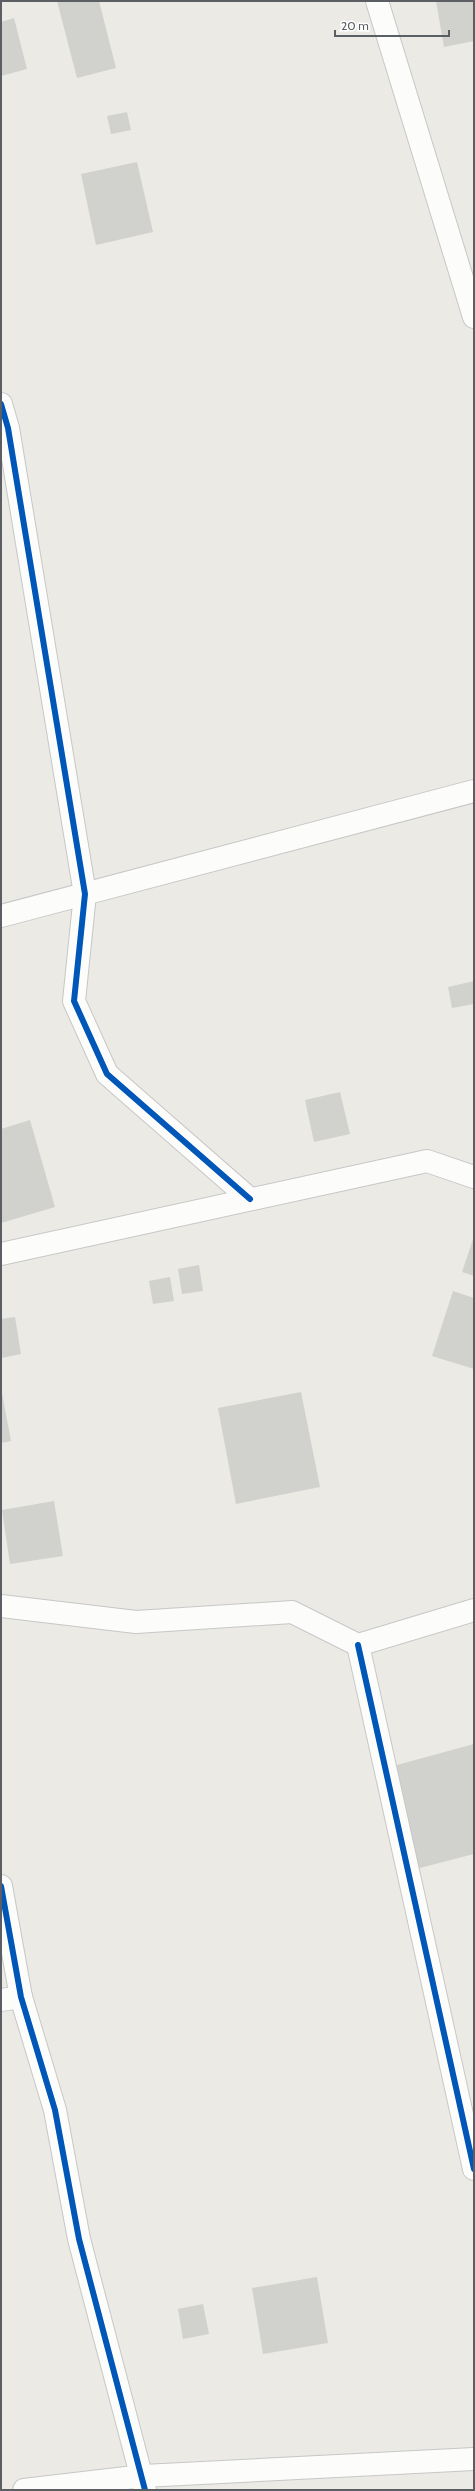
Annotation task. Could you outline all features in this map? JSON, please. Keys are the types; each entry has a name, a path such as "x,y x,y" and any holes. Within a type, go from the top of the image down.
{"street":[{"path":"377,1 474,317"},
{"path":"1,404 4,430 85,894 74,1000 107,1074 250,1199"},
{"path":"1,916 474,791"},
{"path":"1,1254 427,1161 474,1177"},
{"path":"1,1606 136,1622 292,1612 358,1645 474,1610"},
{"path":"358,1645 474,2169"},
{"path":"1,1886 11,1999 55,2110 79,2239 144,2483"},
{"path":"24,2490 144,2483 474,2459"}],"building":[{"path":"57,1 99,1 116,68 77,78"},
{"path":"436,1 474,1 474,41 444,47"},
{"path":"14,18 27,69 1,76 1,22"},
{"path":"127,112 131,130 111,134 107,116"},
{"path":"137,162 153,232 96,245 81,174"},
{"path":"474,981 474,1004 452,1008 448,987"},
{"path":"340,1092 350,1134 314,1142 305,1100"},
{"path":"30,1120 55,1207 1,1223 1,1129"},
{"path":"474,1236 474,1276 462,1272"},
{"path":"199,1265 203,1291 182,1294 178,1269"},
{"path":"170,1277 174,1301 153,1304 149,1281"},
{"path":"453,1291 474,1298 474,1369 432,1356"},
{"path":"15,1317 21,1354 1,1358 1,1319"},
{"path":"301,1392 320,1487 236,1504 218,1408"},
{"path":"2,1393 11,1441 1,1443 1,1394"},
{"path":"54,1501 63,1556 10,1564 2,1510"},
{"path":"474,1744 474,1854 412,1870 386,1768"},
{"path":"317,2277 328,2343 263,2354 252,2288"},
{"path":"203,2304 209,2334 183,2339 178,2309"}],"cycle path":[{"path":"1,404 8,428 85,894 74,1001 107,1074 250,1199"},
{"path":"358,1645 474,2169"},
{"path":"1,1886 21,1997 55,2110 79,2239 145,2490"}]}
